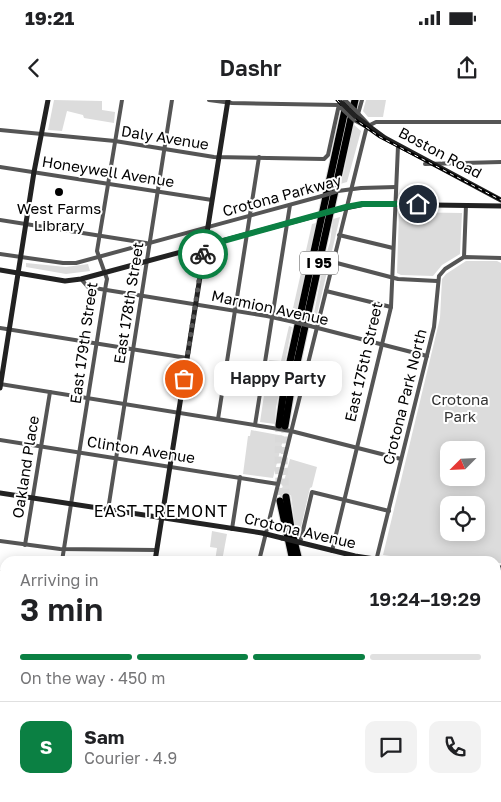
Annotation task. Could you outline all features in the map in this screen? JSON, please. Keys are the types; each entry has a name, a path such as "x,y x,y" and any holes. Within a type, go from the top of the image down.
{"highway":[{"name":"I 95","path":"285,427 290,395 354,100"},
{"name":"I 95","path":"285,427 285,384 342,103"},
{"path":"292,556 285,530 283,499 298,556"}],"main road":[{"path":"0,385 34,172 48,100"},
{"path":"156,556 227,102"},
{"name":"Boston Road","path":"342,103 369,126 398,146 501,201"},
{"path":"490,205 501,201"},
{"path":"0,270 65,281 80,280 362,204 501,206"},
{"name":"Crotona Avenue","path":"0,493 265,534 356,556"}],"street":[{"name":"East 179th Street","path":"63,556 105,290 106,280 97,251 122,100"},
{"name":"East 178th Street","path":"108,510 172,100"},
{"path":"209,100 227,102 342,103"},
{"path":"356,115 362,100"},
{"name":"Daly Avenue","path":"0,130 115,141 219,157 323,159 327,157 342,103"},
{"path":"260,556 278,484 285,427 316,328 346,207 369,126 376,122 501,122"},
{"name":"East 175th Street","path":"332,551 391,307 398,146"},
{"path":"218,420 259,157"},
{"path":"428,163 501,162"},
{"name":"Honeywell Avenue","path":"0,167 212,200"},
{"name":"Crotona Parkway","path":"0,254 73,264 338,191 396,187"},
{"path":"464,257 466,204"},
{"path":"255,425 290,205"},
{"path":"0,220 149,244"},
{"path":"340,235 393,248"},
{"path":"333,262 398,279 437,280 443,270 464,257 501,258"},
{"name":"Marmion Avenue","path":"80,280 87,286 105,290 272,317 427,356"},
{"name":"Crotona Park North","path":"377,556 436,317 437,280"},
{"path":"326,290 391,307"},
{"path":"0,328 187,358"},
{"path":"0,385 218,420 285,427 401,459"},
{"name":"Oakland Place","path":"26,545 50,392"},
{"name":"Clinton Avenue","path":"0,440 278,484"},
{"path":"232,529 240,477"},
{"path":"299,542 312,492 389,511"},
{"path":"0,542 64,550 156,550"}],"green space":[{"path":"54,100 102,101 102,110 115,112 114,123 84,118 83,115 67,111 62,131 48,130"},
{"path":"366,100 386,100 383,117 368,117 363,111"},
{"path":"353,124 361,131 347,182 340,184 344,172"},
{"path":"399,212 462,213 460,254 442,265 433,276 401,275 397,273"},
{"path":"340,217 315,323 311,322 330,242 333,219"},
{"path":"316,223 295,318 291,317 312,224"},
{"name":"Crotona Park","path":"466,261 497,261 501,263 501,556 383,555 440,318 442,279 446,274"},
{"path":"26,263 66,267 88,264 90,271 66,274 26,267"},
{"path":"289,326 292,327 276,408 275,424 260,422 267,375 278,377 279,373 268,370 269,360 281,361"},
{"path":"251,430 284,436 273,478 243,474 248,436 250,436"},
{"path":"290,459 317,467 299,536 296,535 291,495 282,500 277,507"},
{"path":"212,531 227,534 223,556 216,556 217,548 210,547"}],"tunnel":[{"path":"279,425 280,501"},
{"path":"285,426 286,497"}],"railway":[{"path":"337,100 356,120 380,137 501,200"}],"way so far":[{"path":"184,379 203,254"}],"place":[{"name":"West Farms Library","path":"59,192"},
{"name":"Happy Party","path":"184,379"}],"district":[{"name":"EAST TREMONT","path":"161,511"}],"route":[{"path":"203,254 205,246 354,205 418,204"}]}
